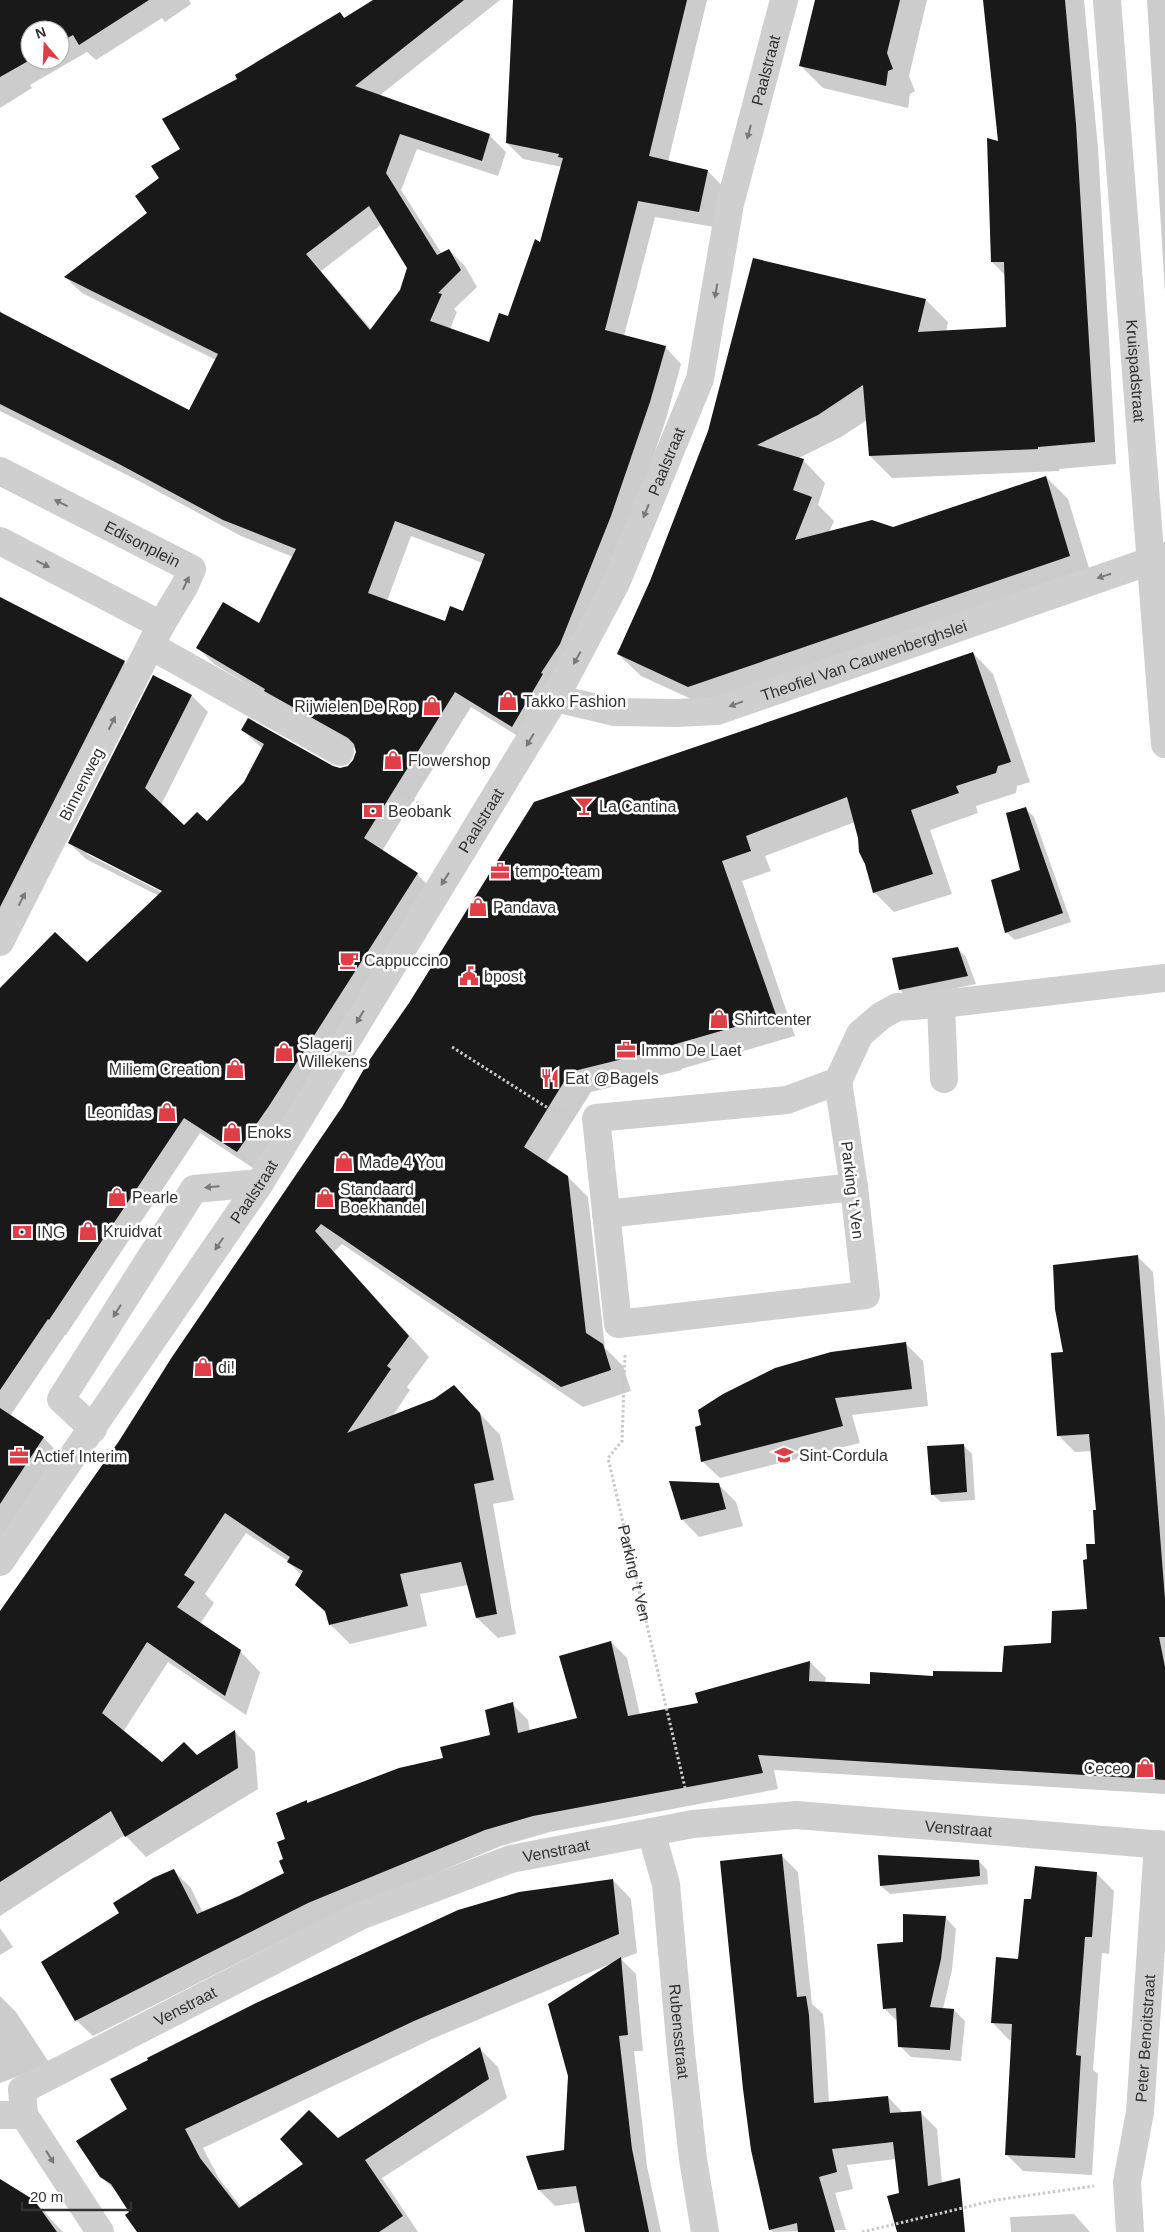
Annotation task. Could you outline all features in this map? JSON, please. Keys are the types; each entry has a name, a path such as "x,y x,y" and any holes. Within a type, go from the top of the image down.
{"street":[{"name":"Paalstraat","path":"0,1562 260,1183 555,698 616,583 700,378 730,204 784,0"},
{"name":"Kruispadstraat","path":"1106,0 1158,558 1165,744"},
{"name":"Edisonplein","path":"2,477 192,569 184,588 156,635"},
{"path":"0,541 156,635 340,752"},
{"name":"Theofiel Van Cauwenberghslei","path":"555,698 614,712 676,713 717,711 1158,558"},
{"name":"Binnenweg","path":"0,942 156,635"},
{"path":"618,1324 596,1118 787,1100 838,1080 860,1034 881,1016 897,1007 941,1004 1165,978"},
{"path":"941,1004 944,1078"},
{"name":"Parking 't Ven","path":"618,1324 866,1296 854,1187 838,1080"},
{"path":"93,1429 61,1399 194,1189 260,1183"},
{"path":"606,1214 854,1187"},
{"name":"Venstraat","path":"12,2115 22,2090 360,1916 511,1858 693,1824 796,1815 1162,1845"},
{"name":"Rubensstraat","path":"651,1832 666,1884 693,2159 705,2232"},
{"name":"Peter Benoitstraat","path":"1130,2232 1127,2182 1140,2112 1162,1845"},
{"path":"12,2115 100,2232"}],"path":[{"path":"395,789 471,836"},
{"path":"452,1047 548,1108 596,1118"},
{"name":"Parking 't Ven","path":"618,1324 625,1357 622,1441 608,1458 693,1824"},
{"path":"862,2232 996,2200 1127,2182"}],"building":[{"path":"0,0 149,0 79,45 73,35 70,37 70,20 20,20 20,66 0,77"},
{"path":"373,0 464,0 355,86 490,134 482,161 400,134 386,173 437,255 449,249 461,270 438,293 442,294 430,321 489,342 499,313 508,316 535,239 540,242 563,158 558,157 559,154 506,143 513,0 687,0 649,156 708,170 699,212 638,201 605,330 666,346 650,402 611,516 560,644 541,673 543,674 512,727 455,692 364,838 418,873 269,1106 237,1152 184,1118 0,1390 0,988 55,932 87,962 162,891 68,843 153,675 192,695 145,788 184,825 197,812 207,821 244,782 264,744 241,730 248,718 333,766 340,768 348,766 356,752 354,744 348,738 264,691 265,689 196,648 223,602 259,623 296,549 223,520 119,464 0,404 0,312 189,410 218,354 64,277 147,213 135,196 159,178 151,166 180,149 162,119 237,79 235,75 340,12 344,18","holes":["369,206 407,268 400,290 370,330 306,254","395,521 485,554 463,611 450,606 445,621 368,593"]},
{"path":"815,0 900,0 887,53 893,69 888,71 886,86 799,66"},
{"path":"983,0 1065,0 1076,124 1095,442 1038,447 1038,449 869,456 863,385 818,415 757,445 804,459 793,490 812,497 795,540 872,520 893,527 1046,476 1070,556 688,687 617,654 650,581 708,431 753,258 926,299 918,332 1006,327 1004,262 991,262 987,138 998,141"},
{"path":"0,597 125,661 0,907"},
{"path":"973,652 1011,762 998,766 996,773 956,786 959,793 911,810 933,874 873,893 865,864 859,852 858,838 847,797 746,836 751,851 722,861 776,1015 663,1049 570,1072 524,1147 568,1176 586,1333 603,1344 611,1370 561,1387 321,1224 315,1231 409,1336 387,1366 391,1369 347,1433 434,1399 454,1385 480,1413 494,1480 474,1484 497,1614 476,1618 461,1562 400,1574 408,1606 329,1625 325,1611 295,1585 303,1571 287,1562 290,1557 225,1513 184,1575 195,1582 177,1607 241,1650 225,1696 147,1642 102,1713 162,1762 184,1742 197,1755 235,1730 238,1768 125,1837 111,1811 0,1882 0,1611 119,1441 172,1357 342,1107 368,1062 409,1003 534,802"},
{"path":"1026,807 1063,913 1005,933 991,880 1020,870 1006,813"},
{"path":"958,947 968,976 899,990 892,958"},
{"path":"1138,1255 1165,1599 1165,1637 1159,1637 1165,1667 1165,1780 758,1755 763,1773 533,1816 485,1830 308,1903 75,2021 41,1962 119,1913 113,1903 153,1878 174,1869 197,1914 239,1896 284,1873 279,1861 283,1859 277,1842 285,1839 276,1813 307,1800 307,1803 399,1768 443,1758 440,1747 490,1735 485,1710 513,1702 518,1733 577,1718 559,1656 611,1641 628,1716 698,1703 695,1693 810,1661 809,1681 870,1684 870,1672 933,1676 933,1671 1002,1672 1004,1646 1051,1643 1052,1611 1087,1609 1083,1560 1087,1559 1086,1544 1095,1544 1093,1510 1096,1510 1089,1434 1057,1436 1051,1353 1063,1352 1055,1309 1053,1265"},
{"path":"906,1342 912,1389 835,1398 843,1426 701,1462 695,1427 701,1425 698,1410 723,1394 775,1368 831,1352"},
{"path":"0,1408 44,1437 0,1504"},
{"path":"964,1444 967,1492 931,1495 927,1446"},
{"path":"669,1481 719,1483 726,1509 681,1520"},
{"path":"782,1854 797,1997 806,1996 809,2015 814,2103 888,2096 890,2113 921,2111 928,2186 960,2178 965,2232 897,2232 887,2196 899,2193 893,2142 832,2149 837,2172 819,2177 835,2232 798,2232 797,2223 769,2230 751,2150 720,1861"},
{"path":"878,1855 979,1860 980,1876 880,1886"},
{"path":"1035,1866 1097,1872 1092,1937 1085,1937 1076,2055 1081,2056 1075,2158 1005,2155 1012,2024 991,2023 996,1957 1018,1959 1024,1899 1031,1899"},
{"path":"613,1879 619,1934 414,2021 185,2129 200,2158 239,2208 303,2164 280,2139 309,2110 338,2138 480,2047 489,2079 365,2160 403,2216 379,2232 137,2232 125,2215 129,2212 111,2184 100,2177 76,2141 127,2109 110,2079 148,2060 147,2058 256,2003 458,1910 519,1892"},
{"path":"903,1914 946,1916 941,1959 930,2007 954,2009 950,2050 898,2047 896,2008 883,2009 877,1944 903,1942"},
{"path":"621,1957 628,2035 619,2036 632,2149 649,2232 585,2232 576,2186 538,2190 526,2156 564,2150 568,2076 548,2004"},
{"path":"0,2179 34,2200 57,2232 0,2232"}],"place":[{"name":"Takko Fashion","path":"508,701"},
{"name":"Rijwielen De Rop","path":"432,706"},
{"name":"Flowershop","path":"393,760"},
{"name":"La Cantina","path":"584,806"},
{"name":"Beobank","path":"373,811"},
{"name":"tempo-team","path":"500,871"},
{"name":"Pandava","path":"478,907"},
{"name":"Cappuccino","path":"349,960"},
{"name":"bpost","path":"469,976"},
{"name":"Shirtcenter","path":"719,1019"},
{"name":"Immo De Laet","path":"626,1050"},
{"name":"Slagerij Willekens","path":"284,1052"},
{"name":"Miliem Creation","path":"235,1069"},
{"name":"Eat @Bagels","path":"550,1078"},
{"name":"Leonidas","path":"167,1112"},
{"name":"Enoks","path":"232,1132"},
{"name":"Made 4 You","path":"344,1162"},
{"name":"Pearle","path":"117,1197"},
{"name":"Standaard Boekhandel","path":"325,1198"},
{"name":"Kruidvat","path":"88,1231"},
{"name":"ING","path":"22,1232"},
{"name":"di!","path":"203,1367"},
{"name":"Sint-Cordula","path":"784,1455"},
{"name":"Actief Interim","path":"19,1456"},
{"name":"Ceceo","path":"1145,1768"}]}
